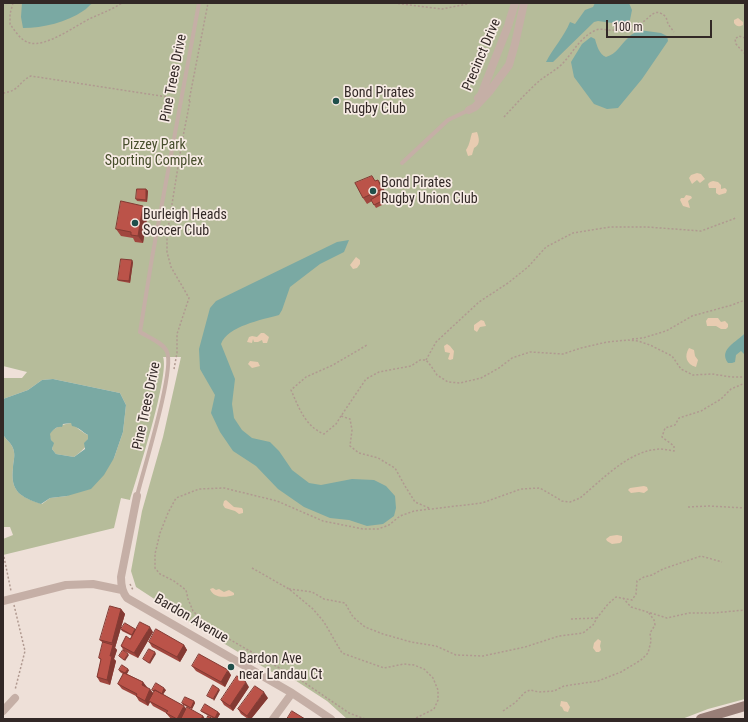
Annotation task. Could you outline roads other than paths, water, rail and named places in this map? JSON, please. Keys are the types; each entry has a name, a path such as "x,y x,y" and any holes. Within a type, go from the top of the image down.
{"street":[{"name":"Precinct Drive","path":"469,110 481,95 516,3"},
{"name":"Precinct Drive","path":"469,110 475,107 489,92 509,65 524,3"},
{"path":"3,601 66,585 93,584 122,590 121,578 137,496"},
{"name":"Bardon Avenue","path":"122,590 127,598 292,693 331,719"},
{"path":"273,719 292,693"},
{"path":"3,711 15,698"},
{"path":"701,719 745,706"}],"lane":[{"name":"Pine Trees Drive","path":"137,496 162,402 169,362 167,350 140,332 152,258 200,3"},
{"path":"402,163 448,120 469,110"}],"water":[{"path":"22,3 93,3 77,15 62,21 47,26 23,28 21,17"},
{"path":"595,3 629,3 632,10 630,20 620,24 598,21 594,22 553,62 546,62 565,33 570,22 575,24 585,10 593,7"},
{"path":"639,30 661,33 667,36 668,41 642,79 618,108 607,109 594,104 574,77 571,62 582,44 591,37 595,39 600,52 606,57 616,52 629,37"},
{"path":"349,240 344,252 320,264 290,287 279,315 238,328 230,333 221,344 235,379 232,404 234,418 242,430 252,438 270,442 279,451 292,470 309,483 321,485 352,479 374,480 386,486 395,496 396,508 394,516 383,524 367,526 349,520 330,518 304,507 278,489 256,466 233,451 220,432 211,413 215,395 200,369 199,349 210,308 216,301 337,242"},
{"path":"745,333 745,355 741,351 736,355 735,362 728,363 725,354 727,350"},
{"path":"53,379 120,393 126,405 123,432 114,458 104,475 91,489 67,496 50,498 41,504 23,496 18,492 13,483 14,454 12,446 3,434 3,399 28,390 42,380","holes":["71,423 72,426 79,428 88,435 88,439 84,443 85,449 74,457 56,454 52,449 54,443 51,440 50,434 57,428 62,427 63,424"]}],"place":[{"name":"Bond Pirates Rugby Club","path":"336,101"},
{"name":"Bond Pirates Rugby Union Club","path":"373,191"},
{"name":"Burleigh Heads Soccer Club","path":"135,223"},
{"name":"Bardon Ave near Landau Ct","path":"231,667"}],"park label":[{"name":"Pizzey Park Sporting Complex","path":"154,154"}]}
